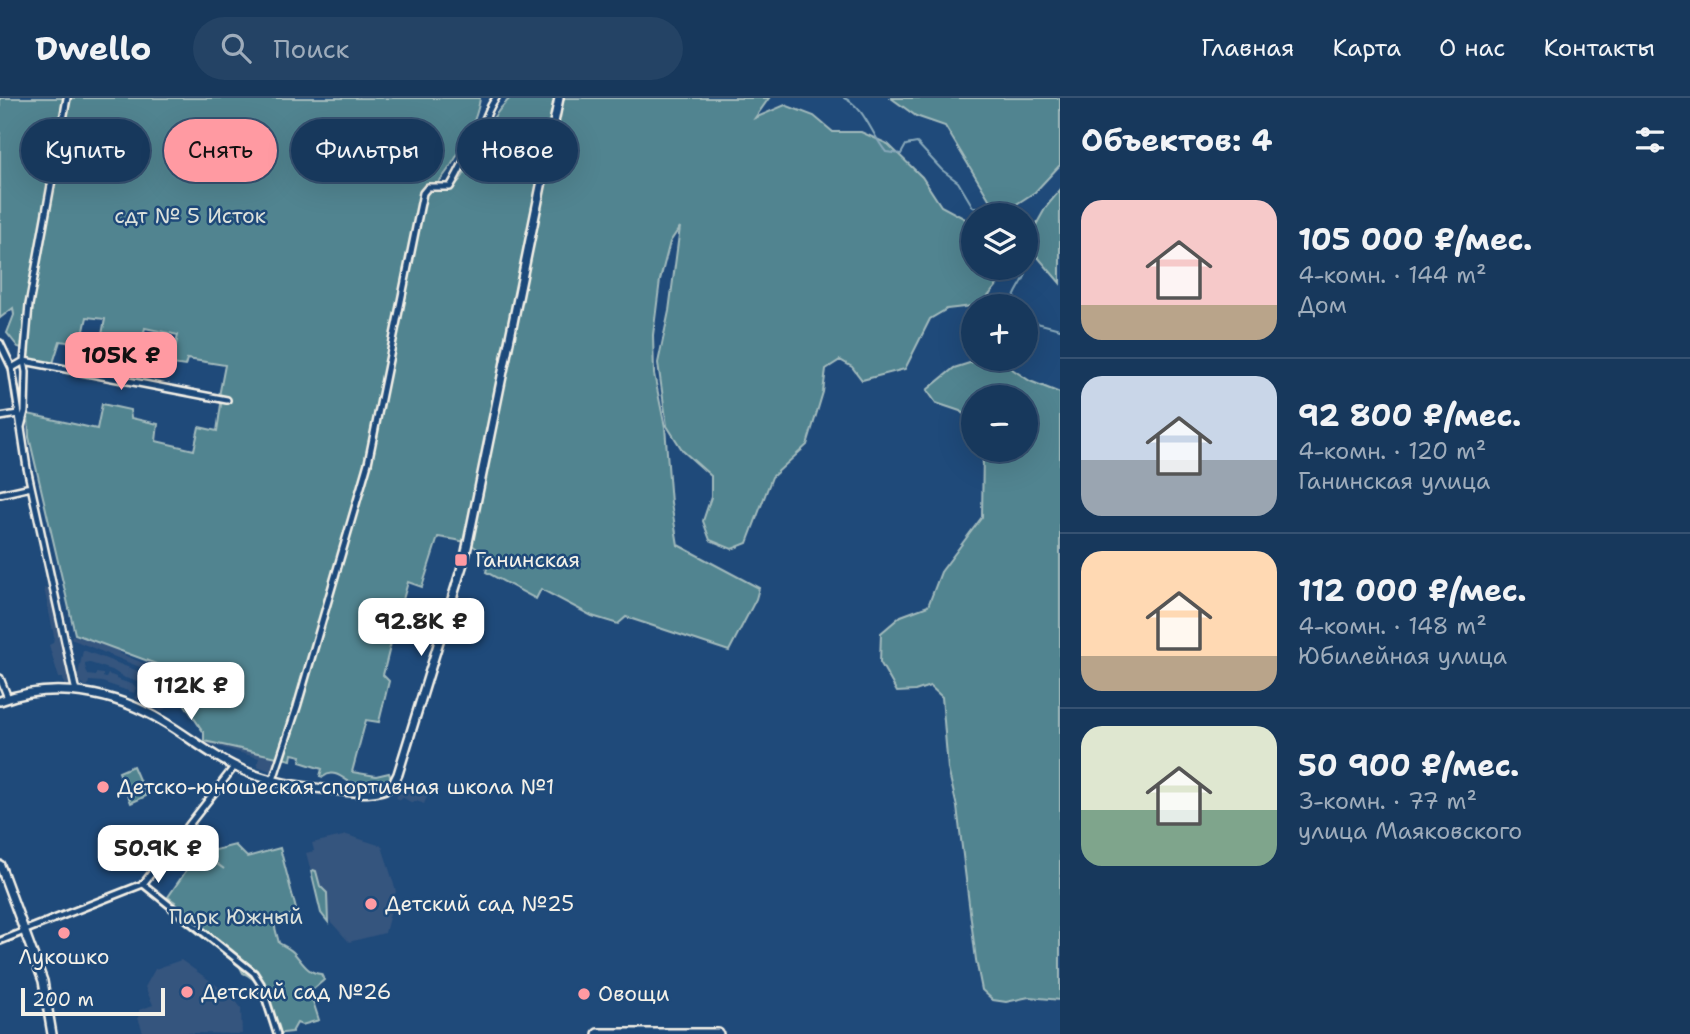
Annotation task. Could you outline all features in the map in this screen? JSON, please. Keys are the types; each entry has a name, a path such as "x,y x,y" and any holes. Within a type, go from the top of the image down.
{"main road":[{"path":"598,1034 718,1034"}],"street":[{"path":"21,430 27,382 24,361 29,305 66,98"},
{"path":"273,780 368,463 423,193 426,188 450,187 482,125 487,109 496,98"},
{"path":"0,678 4,699 38,691 76,692 109,697 148,713 234,766 273,780 306,787 370,792 385,790 396,781 446,623 468,541 559,98"},
{"path":"0,343 12,368 31,487 76,692"},
{"path":"12,368 24,361 228,400"},
{"path":"0,417 18,414"},
{"path":"0,495 31,487"},
{"path":"0,941 143,884 234,766"},
{"path":"0,865 43,981 52,1034"},
{"path":"143,884 254,973 261,984 277,1034"}],"shaded area":[{"path":"49,587 71,684 64,685 63,678 59,678 49,645 53,643 54,636 44,588"},
{"path":"72,635 119,650 119,653 143,663 149,662 151,669 147,670 71,639"},
{"path":"83,650 151,676 153,690 166,708 161,712 153,705 134,698 139,692 151,696 144,683 125,678 90,662 85,663 88,675 96,676 96,673 103,674 106,678 108,674 116,677 134,685 134,693 102,682 89,681 88,686 79,683"},
{"path":"207,739 277,757 273,772 257,766 259,758 207,743"},
{"path":"402,785 415,788 416,794 419,790 428,795 424,804 417,801 412,803 402,797 401,800 396,798"},
{"path":"347,835 382,846 396,891 385,933 349,942 322,912 306,853 314,851 312,843"},
{"name":"Детский сад №26","path":"181,960 233,997 241,1008 242,1034 143,1032 138,1018 139,1010 153,1005 145,987 155,969"}],"green space":[{"name":"сдт № 5 Исток","path":"0,98 480,98 475,119 457,119 457,155 443,176 443,119 291,119 291,182 438,182 433,188 450,190 458,182 578,182 578,119 493,119 510,98 769,98 755,118 785,105 814,116 833,132 861,132 888,144 922,177 941,206 961,217 961,280 1000,280 990,294 961,294 961,307 947,309 930,319 905,369 862,380 852,367 840,360 826,369 823,392 807,445 772,477 747,543 732,549 710,540 703,521 711,497 711,476 683,451 667,426 658,363 669,311 680,227 670,242 660,280 653,335 654,374 665,427 671,503 678,545 759,588 729,651 626,617 618,624 592,616 541,589 536,599 486,572 489,560 473,546 438,537 422,587 408,582 402,603 421,609 418,617 399,611 383,675 389,681 379,722 366,720 352,772 376,776 389,773 391,779 377,784 348,781 336,774 320,776 322,769 300,762 301,756 292,754 291,760 204,741 204,733 171,684 167,668 75,634 29,437 28,414 97,429 102,404 130,410 131,418 158,424 156,441 194,450 199,427 217,431 222,398 219,396 225,365 187,359 185,366 172,364 178,335 145,328 138,355 99,350 105,319 87,317 81,344 60,341 53,363 29,359 25,349 18,347 7,333 14,315 13,308 0,318"},
{"path":"891,98 1060,98 1060,165 1035,192 1018,203 1000,203 989,199 945,126 916,116"},
{"path":"1060,190 1060,283 1038,257 1038,221"},
{"path":"961,366 961,371 1015,371 1030,381 1060,393 1060,1000 1029,997 1006,1002 993,1000 982,990 957,807 948,769 942,697 930,686 915,691 897,692 880,662 881,633 901,616 928,606 941,572 982,517 983,462 1038,462 1038,385 961,385 961,412 936,403 927,390 954,368"},
{"path":"133,766 146,796 131,803 119,772"},
{"name":"Парк Южный","path":"235,845 247,857 280,848 297,913 273,920 279,943 293,952 309,970 321,974 324,980 310,992 319,1020 302,1025 297,1023 292,1032 274,1034 261,990 256,983 243,973 240,967 169,911 175,902 168,897 199,852 224,869 203,853"},
{"path":"311,871 316,871 320,886 327,893 328,922 321,913"}],"waterway":[{"path":"844,98 863,115 886,152 901,154 906,145 917,143 942,170 958,182 971,203"},
{"path":"997,280 1000,280"},
{"path":"1016,294 1023,280"},
{"path":"1038,323 1060,329"}],"place":[{"name":"Ганинская","path":"461,560"},
{"name":"Детско-юношеская спортивная школа №1","path":"103,787"},
{"name":"Детский сад №25","path":"371,904"},
{"name":"Лукошко","path":"64,933"},
{"name":"Детский сад №26","path":"187,992"},
{"name":"Овощи","path":"584,994"}]}
